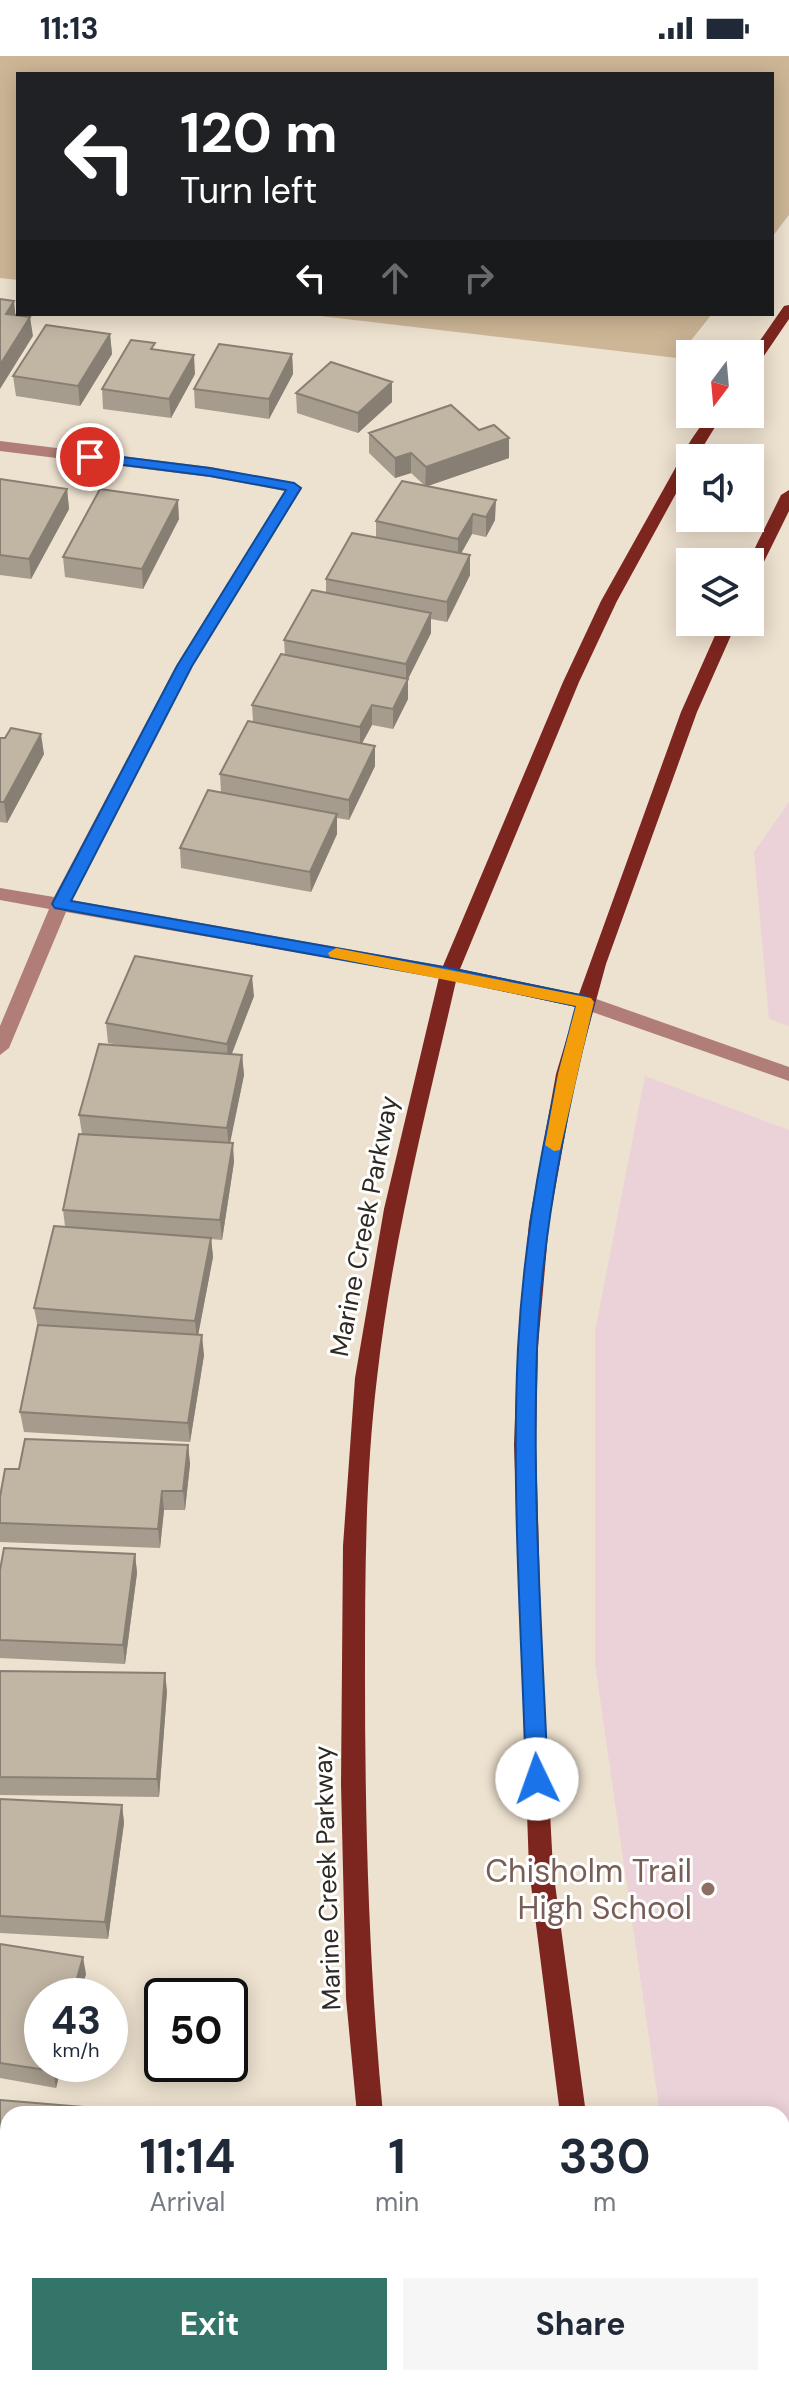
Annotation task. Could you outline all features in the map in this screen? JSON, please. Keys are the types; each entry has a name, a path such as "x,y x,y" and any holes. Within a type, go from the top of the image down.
{"main road":[{"path":"764,346 789,309"},
{"name":"Marine Creek Parkway","path":"369,2106 359,1998 353,1784 354,1546 366,1378 394,1209 449,973 571,682 609,601 706,428"},
{"path":"763,548 789,495"},
{"path":"572,2106 541,1869 525,1445 528,1346 539,1223 566,1074 585,1002 689,712 723,636"},
{"path":"449,973 585,1002"}],"street":[{"path":"0,446 210,472 294,488 184,666 60,904 0,1048"},
{"path":"0,894 449,973"},
{"path":"585,1002 789,1074"}],"shaded area":[{"path":"0,56 789,56 789,215 774,234 774,72 16,72 16,280 0,278"},
{"path":"320,316 710,316 691,340 676,340 676,358"},
{"path":"789,802 789,1026 769,1019 754,852"},
{"name":"Chisholm Trail High School","path":"645,1076 789,1130 789,2106 659,2106 595,1664 595,1331"}],"building":[{"path":"0,299 14,301 6,314 30,317 0,365"},
{"path":"46,325 110,334 78,386 13,376"},
{"path":"131,340 155,343 151,349 194,355 169,399 102,389"},
{"path":"219,344 292,354 269,399 194,389"},
{"path":"331,362 392,382 358,413 296,393"},
{"path":"451,405 479,430 494,425 509,438 426,467 411,453 395,458 369,433"},
{"path":"0,479 67,489 29,559 0,555"},
{"path":"402,481 496,500 486,517 473,514 458,539 376,521"},
{"path":"100,489 178,500 142,569 63,557"},
{"path":"352,533 470,555 447,602 326,579"},
{"path":"312,590 431,613 406,664 284,640"},
{"path":"281,654 408,679 393,709 372,705 360,727 252,705"},
{"path":"248,721 375,746 349,800 220,774"},
{"path":"11,728 41,734 4,802 0,802 0,738 5,738"},
{"path":"208,790 337,814 310,872 180,848"},
{"path":"135,956 252,976 227,1044 106,1023"},
{"path":"99,1044 242,1055 227,1128 79,1115"},
{"path":"79,1134 233,1143 220,1220 63,1210"},
{"path":"54,1226 211,1238 195,1321 34,1308"},
{"path":"38,1325 202,1335 188,1423 20,1412"},
{"path":"25,1439 188,1445 183,1491 162,1491 158,1529 0,1523 5,1469 19,1469"},
{"path":"4,1548 135,1554 123,1645 0,1640 0,1570"},
{"path":"0,1671 165,1673 157,1779 0,1777"},
{"path":"0,1799 122,1805 105,1922 0,1916"},
{"path":"0,1944 83,1957 77,1978 24,1978 24,2067 0,2063"},
{"path":"0,2100 71,2106 0,2106"}],"slow traffic":[{"path":"336,953 585,1002 566,1074 554,1145"}],"place":[{"name":"Chisholm Trail High School","path":"708,1889"}],"route":[{"path":"90,457 210,472 294,488 184,666 60,904 449,973 585,1002 566,1074 539,1223 528,1346 525,1445 537,1779"}]}
